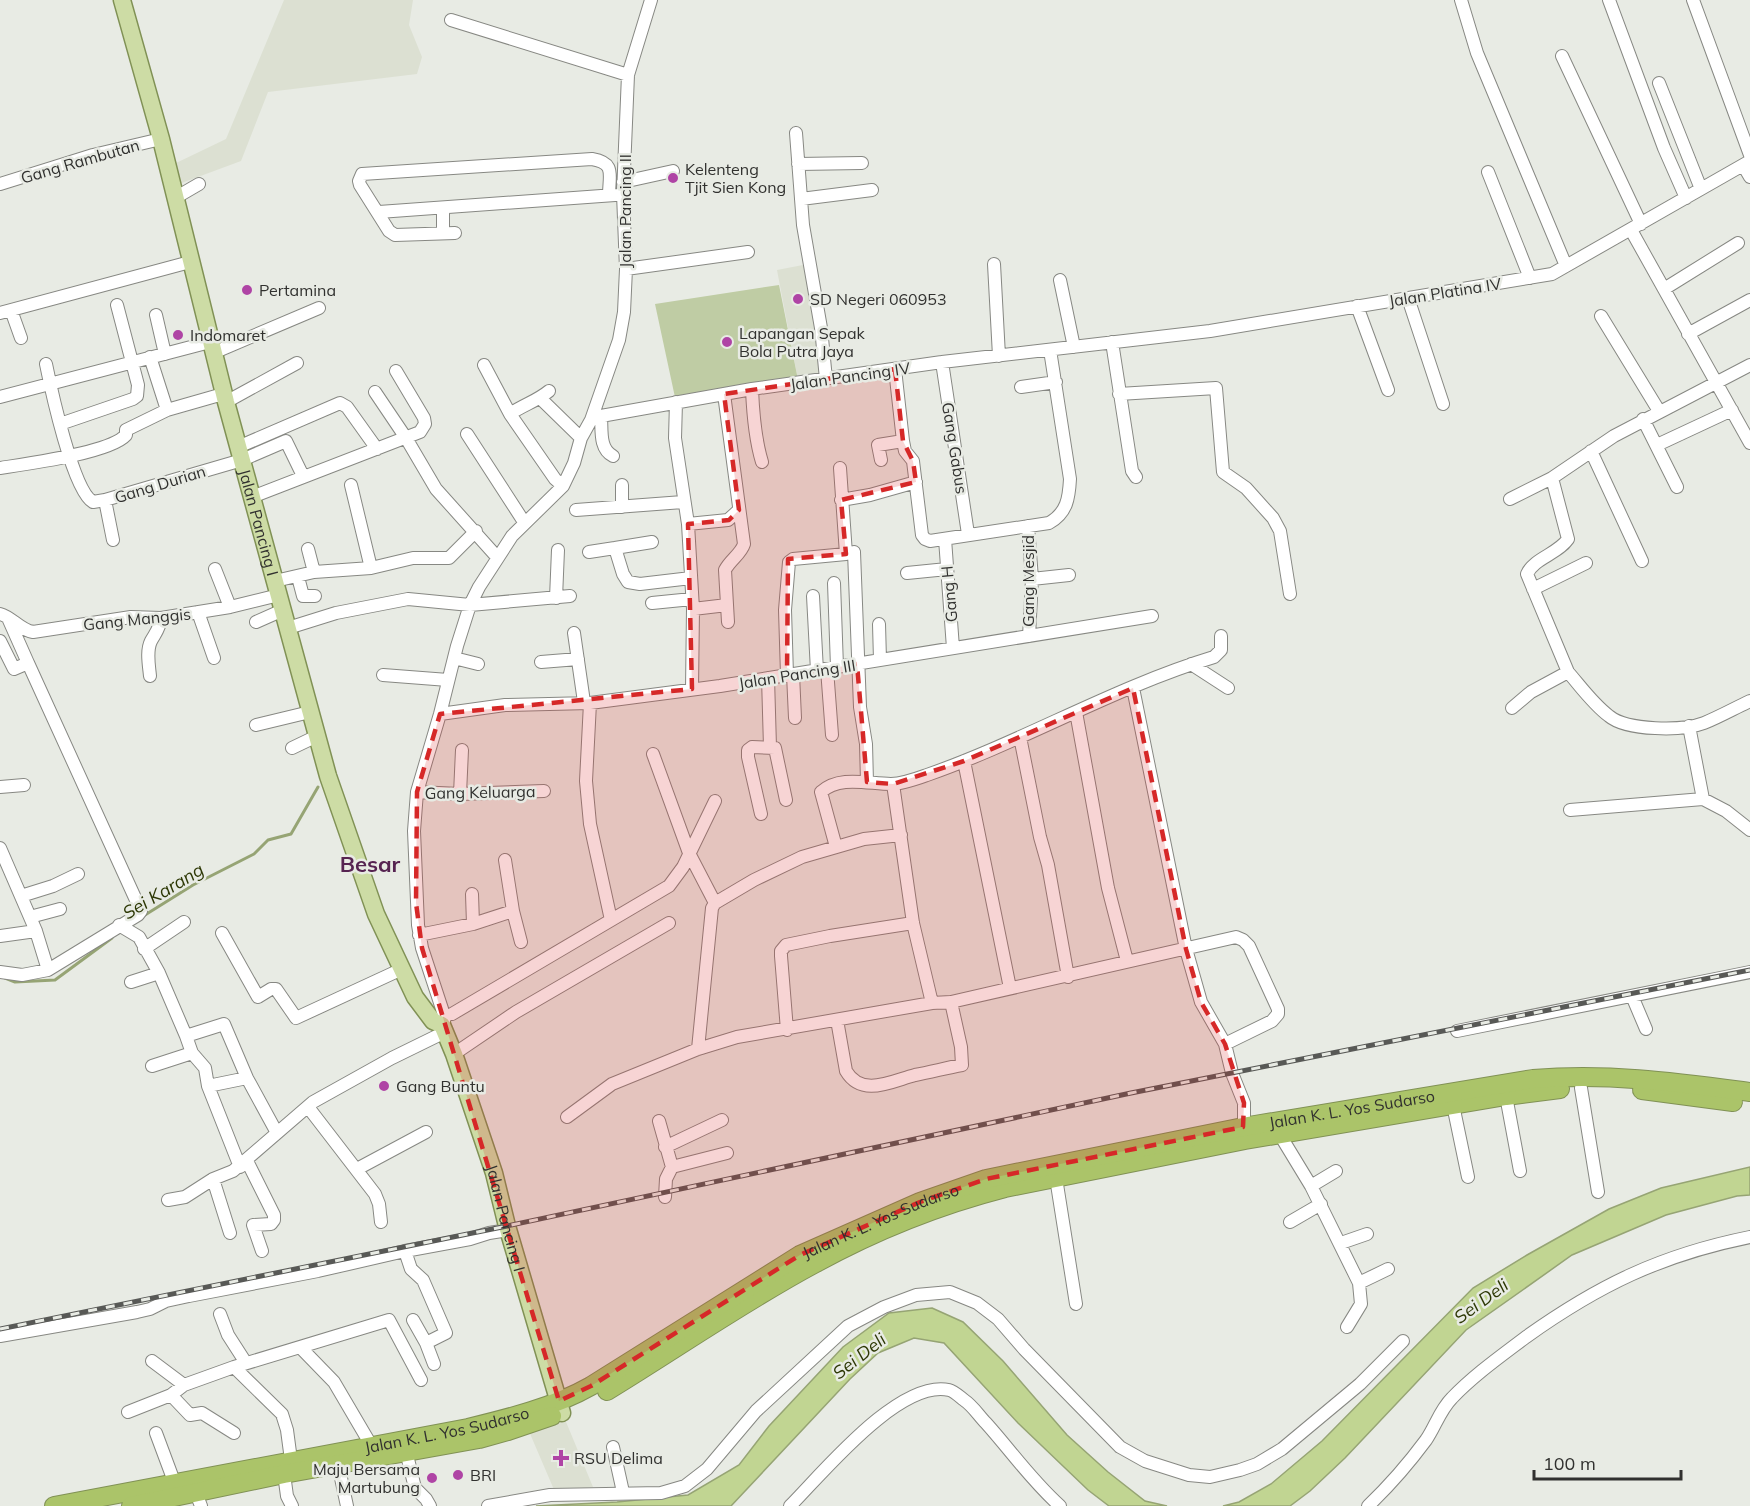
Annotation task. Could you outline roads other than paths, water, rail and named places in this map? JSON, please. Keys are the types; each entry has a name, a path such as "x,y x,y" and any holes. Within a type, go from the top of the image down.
{"highway":[{"name":"Jalan K. L. Yos Sudarso","path":"561,1407 800,1255 920,1202 986,1179 1244,1134 1521,1081 1566,1076 1614,1077 1668,1080 1750,1092"},
{"name":"Jalan K. L. Yos Sudarso","path":"54,1506 170,1497 198,1500 288,1467 338,1464 412,1446 504,1419 587,1402 815,1263 867,1238 967,1198 1005,1188 1244,1134 1280,1135 1506,1096 1581,1088 1655,1091 1750,1105"},
{"name":"Jalan K. L. Yos Sudarso","path":"131,1506 371,1445 412,1446"}],"main road":[{"name":"Jalan Pancing I","path":"122,0 161,139 225,398 328,776 373,905 415,997 434,1021 446,1024 494,1173 508,1230 561,1407"}],"street":[{"name":"Jalan Pancing II","path":"596,418 620,340 624,312 626,269 623,188 628,75 651,0"},
{"path":"1461,0 1477,52 1566,266"},
{"path":"1609,0 1660,137 1686,198"},
{"path":"1693,0 1748,160 1750,177"},
{"path":"451,20 628,75"},
{"path":"1562,56 1664,289 1750,443"},
{"path":"1659,83 1701,189"},
{"path":"796,133 803,225 821,328 826,379"},
{"name":"Gang Rambutan","path":"0,184 93,154 161,139"},
{"path":"443,208 449,233 396,236 389,231 360,185 360,178 364,173 592,159 605,162 609,167 609,195"},
{"name":"Jalan Platina IV","path":"1112,342 1210,331 1552,274 1748,160"},
{"path":"798,164 862,163"},
{"path":"379,212 609,195 672,171"},
{"path":"1488,172 1530,278"},
{"path":"175,198 199,184"},
{"path":"801,199 872,190"},
{"path":"1664,289 1738,243"},
{"path":"626,269 748,252"},
{"path":"21,339 5,312 190,262"},
{"path":"994,264 999,356"},
{"path":"1060,280 1074,347"},
{"path":"1408,298 1443,404"},
{"path":"1688,334 1750,300"},
{"path":"60,424 137,396 138,385 117,305"},
{"path":"1357,306 1388,390"},
{"path":"0,397 150,357 212,348 319,308"},
{"path":"156,315 165,354"},
{"path":"1601,316 1659,411"},
{"path":"1112,342 1132,471 1136,477"},
{"name":"Jalan Pancing IV","path":"596,418 752,389 942,362 1112,342"},
{"path":"895,369 903,441 906,451 914,461 922,535 930,541 1049,524 1058,518 1067,505 1070,479 1050,350"},
{"path":"150,357 167,410"},
{"name":"Gang Gabus","path":"942,362 969,534"},
{"path":"0,468 70,456 116,443 126,435 126,430 167,410 225,398 297,363"},
{"path":"46,364 70,456"},
{"path":"484,365 510,414 563,486"},
{"path":"1510,499 1552,478 1643,419 1750,365"},
{"path":"252,497 420,432 426,424 396,371"},
{"path":"1021,387 1056,382"},
{"path":"1119,394 1216,388 1223,472 1251,492 1268,510 1277,525 1280,531 1290,594"},
{"path":"752,389 753,418 757,432 756,445 762,462"},
{"path":"375,392 436,489 497,556"},
{"path":"724,394 744,544 725,570 728,622"},
{"path":"510,414 545,395 581,438"},
{"path":"676,402 675,438 688,524 693,604 692,690"},
{"path":"240,453 340,403 347,407 377,449"},
{"path":"1657,445 1732,410"},
{"path":"596,418 604,449 614,456"},
{"name":"Jalan Pancing I","path":"446,1024 419,935 414,831 417,792 470,605 497,556 524,522 563,486 574,463 581,438 596,418"},
{"path":"1643,419 1677,487"},
{"path":"467,434 524,522"},
{"path":"240,453 286,441 303,476"},
{"path":"881,460 878,445 903,441"},
{"path":"1592,451 1642,561"},
{"name":"Gang Durian","path":"70,456 86,497 93,502 105,500 240,453"},
{"path":"840,468 846,554"},
{"path":"1552,478 1568,539 1561,547 1530,568 1527,574 1568,672 1604,712 1622,724 1635,726 1702,724 1750,701"},
{"path":"841,500 870,495 916,482"},
{"path":"351,485 371,568"},
{"path":"622,485 622,507"},
{"path":"105,500 113,540"},
{"path":"576,510 683,502"},
{"path":"688,524 728,520 739,510"},
{"name":"Gang Mesjid","path":"1028,526 1032,579 1029,636"},
{"path":"256,621 298,577 314,572 371,568 413,558 449,558 476,531"},
{"name":"Gang H","path":"945,539 953,648"},
{"path":"589,552 652,542"},
{"path":"615,548 626,581 632,584 691,578"},
{"path":"308,549 314,572"},
{"path":"556,598 558,550"},
{"path":"795,718 785,610 789,562 793,559 854,552 857,664 860,707 866,744 867,782"},
{"path":"1533,589 1586,563"},
{"path":"215,569 230,607"},
{"path":"907,573 947,569"},
{"path":"1032,579 1069,575"},
{"path":"298,577 303,596 315,596"},
{"path":"827,669 834,583"},
{"name":"Gang Manggis","path":"4,615 26,630 33,632 131,617 161,618 230,607 279,596"},
{"path":"288,628 336,613 408,599 470,605 570,596"},
{"path":"813,596 827,669 832,735"},
{"path":"652,603 727,606"},
{"path":"198,612 214,658"},
{"path":"0,972 22,975 48,970 124,928 141,911 4,615"},
{"name":"Jalan Pancing III","path":"439,717 505,705 587,702 692,690 1152,616"},
{"path":"150,676 148,655 150,643 159,631 161,618"},
{"path":"879,624 880,660"},
{"path":"574,633 590,727 586,782 590,824 611,920"},
{"path":"836,846 821,792 829,785 867,782 893,784 926,776 1218,654 1221,650 1221,636"},
{"path":"0,641 14,669 28,663"},
{"path":"454,658 477,664"},
{"path":"541,662 578,659"},
{"path":"1191,664 1228,688"},
{"path":"1512,708 1530,692 1568,672"},
{"path":"383,675 448,680"},
{"path":"768,678 770,747"},
{"path":"1133,688 1186,949 1201,1002 1225,1044 1232,1073 1244,1103 1244,1134"},
{"path":"256,725 310,712"},
{"path":"1076,712 1108,888 1127,961"},
{"path":"1689,726 1703,800"},
{"path":"292,748 317,736"},
{"path":"1020,737 1040,837 1048,865 1068,977"},
{"path":"761,814 747,753 752,747 775,748 786,800"},
{"path":"460,794 462,750"},
{"path":"653,754 689,853 715,903"},
{"path":"964,761 1010,988"},
{"path":"893,784 913,923 932,1003"},
{"path":"0,788 24,785"},
{"name":"Gang Keluarga","path":"417,792 460,794 544,791"},
{"path":"1570,810 1703,800 1726,811 1750,830"},
{"path":"168,1200 185,1197 243,1164 308,1107 392,1058 669,886 679,874 715,801"},
{"path":"698,1049 712,908 715,903 754,880 836,846 864,839 901,835"},
{"path":"0,848 36,931 48,970"},
{"path":"505,860 513,911 522,942"},
{"path":"21,896 53,886 78,874"},
{"path":"472,894 473,924"},
{"path":"30,917 60,909"},
{"path":"419,935 473,924 513,911"},
{"path":"144,949 184,922"},
{"path":"454,1054 516,1012 669,923"},
{"path":"787,1030 781,956 781,951 786,945 913,923"},
{"path":"124,928 139,937 159,973 192,1053 205,1068 208,1086 243,1164 274,1215 271,1224 253,1225 262,1251"},
{"path":"0,936 36,931"},
{"path":"222,933 258,997 271,989 276,989 296,1018 402,969"},
{"path":"567,1117 612,1084 698,1049 737,1037 932,1003 951,1002 1236,937 1243,940 1254,955 1278,1009 1278,1014 1272,1021 1225,1044"},
{"path":"1456,1031 1750,972"},
{"path":"130,982 159,973"},
{"path":"1632,996 1646,1029"},
{"path":"837,1020 848,1076 861,1084 879,1086 962,1065 961,1047 951,1002"},
{"path":"186,1036 224,1024 247,1078 277,1133"},
{"path":"152,1066 192,1053"},
{"path":"208,1086 247,1078"},
{"path":"1581,1088 1598,1192"},
{"path":"1506,1096 1520,1171"},
{"path":"1453,1105 1468,1177"},
{"path":"308,1107 375,1194 379,1204 381,1222"},
{"path":"665,1147 722,1120"},
{"path":"659,1121 672,1167 666,1179 665,1197"},
{"path":"357,1169 426,1132"},
{"path":"1280,1135 1321,1204 1359,1283 1362,1294 1361,1304 1347,1326"},
{"path":"672,1167 727,1153"},
{"path":"1311,1186 1336,1171"},
{"path":"1056,1178 1076,1304"},
{"path":"213,1179 230,1233"},
{"path":"1290,1222 1321,1204"},
{"path":"0,1335 137,1312 150,1309 166,1301 508,1230"},
{"path":"1341,1244 1367,1234"},
{"path":"1368,1506 1426,1440 1450,1399 1496,1359 1564,1310 1643,1268 1695,1250 1750,1237"},
{"path":"405,1251 411,1269 423,1280 446,1334 426,1343"},
{"path":"1359,1283 1388,1269"},
{"path":"488,1506 550,1495 661,1493 685,1486 707,1469 756,1411 848,1326 884,1307 916,1295 950,1292 977,1303 998,1319 1024,1349 1120,1447 1145,1461 1189,1475 1210,1477 1257,1464 1282,1449 1360,1384 1403,1341"},
{"path":"220,1314 240,1365 282,1414 286,1430 287,1496 292,1506"},
{"path":"128,1412 171,1395 184,1385 240,1365 389,1320 422,1380"},
{"path":"413,1320 426,1343 434,1364"},
{"path":"301,1348 333,1382 371,1445"},
{"path":"152,1361 184,1385"},
{"path":"790,1506 865,1429 881,1417 905,1400 930,1390 950,1390 966,1401 1037,1485 1060,1506"},
{"path":"171,1395 190,1415 202,1413 234,1433"},
{"path":"156,1433 170,1497"},
{"path":"412,1446 415,1488 430,1506"},
{"path":"613,1447 623,1492"},
{"path":"338,1464 347,1506"}],"water":[{"name":"Sei Deli","path":"1750,1167 1750,1195 1737,1196 1666,1215 1572,1255 1466,1330 1345,1458 1310,1491 1290,1506 1223,1506 1239,1502 1271,1484 1322,1441 1473,1288 1609,1209 1661,1188"},
{"name":"Sei Deli","path":"932,1308 963,1322 1003,1361 1067,1435 1108,1472 1145,1501 1167,1506 1109,1506 1088,1490 1018,1423 944,1343 914,1338 878,1353 850,1379 731,1506 536,1506 617,1502 688,1495 739,1465 769,1426 843,1347 889,1313"}],"waterway":[{"name":"Sei Karang","path":"145,915 193,885 254,854 268,840 291,834 318,787"},
{"name":"Sei Karang","path":"5,978 15,982 55,980 112,938"}],"railway":[{"path":"0,1329 507,1226 1131,1093 1750,970"}],"place":[{"name":"Kelenteng Tjit Sien Kong","path":"673,178"},
{"name":"Pertamina","path":"247,290"},
{"name":"SD Negeri 060953","path":"798,299"},
{"name":"Indomaret","path":"178,335"},
{"name":"Lapangan Sepak Bola Putra Jaya","path":"727,342"},
{"name":"Gang Buntu","path":"384,1086"},
{"name":"RSU Delima","path":"561,1458"},
{"name":"BRI","path":"458,1475"},
{"name":"Maju Bersama Martubung","path":"432,1478"}],"district":[{"name":"Besar","path":"370,864"}]}
